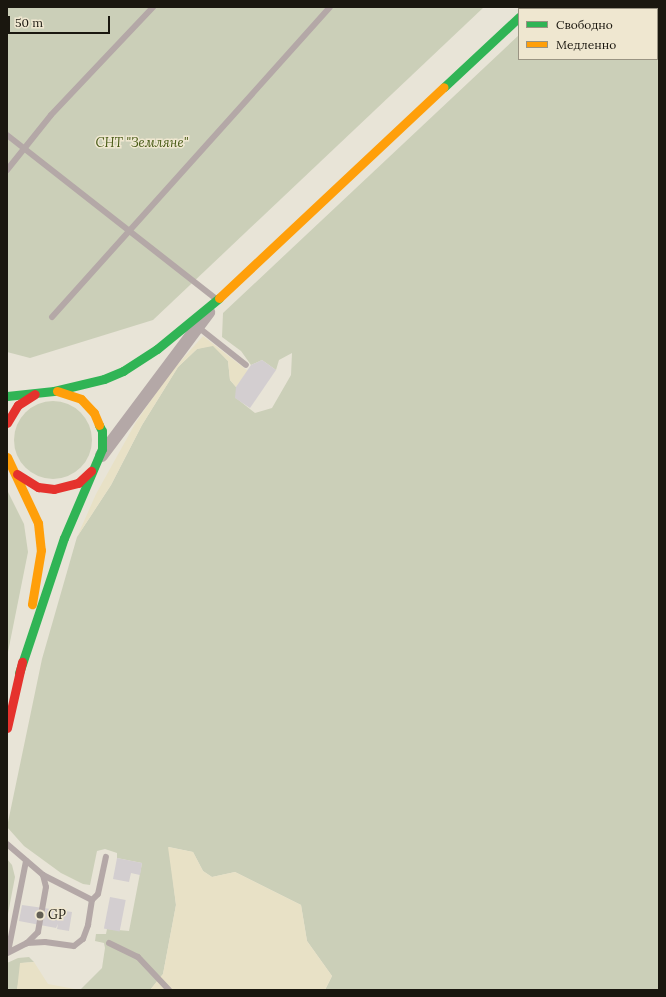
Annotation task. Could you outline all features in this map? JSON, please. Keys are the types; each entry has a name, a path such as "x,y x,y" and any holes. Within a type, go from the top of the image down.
{"street":[{"path":"7,396 54,391 94,382 123,371 157,349 216,300 518,18"},
{"path":"8,461 30,484 54,489 78,483 97,462 149,388 198,327 216,300"},
{"path":"20,673 62,544 97,462 102,435 94,413 81,400 54,391"},
{"path":"7,423 18,405 34,394 44,392"},
{"path":"7,728 20,673 41,550 38,523 33,509 8,461"}],"lane":[{"path":"7,170 51,115 153,7"},
{"path":"52,317 330,7"},
{"path":"7,135 216,300"},
{"path":"198,327 246,364"},
{"path":"7,844 43,875 92,900"},
{"path":"27,943 45,942 74,946 83,939 92,900 98,894 106,857"},
{"path":"8,952 26,861"},
{"path":"8,952 27,943 38,932 46,887 43,875"},
{"path":"109,943 138,957 169,990"}],"green space":[{"name":"СНТ \"Земляне\"","path":"7,7 484,7 153,320 30,358 7,352"},
{"path":"659,7 659,990 325,990 332,976 307,941 301,905 235,872 212,877 203,871 193,852 169,847 176,905 163,974 150,990 80,990 102,968 105,948 104,943 95,941 96,934 106,934 107,929 129,931 142,863 117,858 117,853 105,849 97,851 90,885 83,884 61,873 24,846 7,827 42,659 77,537 111,485 142,425 178,367 197,349 213,345 228,361 230,380 236,387 236,398 255,413 272,408 291,375 292,353 279,360 276,370 262,360 251,365 241,351 222,337 223,313 518,36 518,60 658,60 658,8 549,8"},
{"path":"53,401 68,404 80,413 89,425 92,440 89,455 80,467 68,476 53,479 38,476 26,467 17,455 14,440 17,425 26,413 38,404"},
{"path":"7,490 24,524 28,552 7,657"},
{"path":"7,859 12,865 15,877 7,919"},
{"path":"29,957 34,962 22,963 17,990 7,990 7,963 18,958"}],"sand":[{"path":"203,336 248,371 236,387 230,380 228,361 213,346 197,349 178,367 142,425 111,485 77,537 96,494 136,422 170,373"},
{"path":"168,847 193,852 203,871 212,877 235,872 301,905 307,941 332,976 325,990 150,990 163,974 176,905"},
{"path":"34,962 48,984 80,990 17,990 20,963"}],"building":[{"path":"262,360 276,370 250,408 235,398 236,387 251,365"},
{"path":"117,858 142,863 140,875 131,873 129,882 113,879"},
{"path":"110,897 126,900 120,931 104,928"},
{"path":"22,905 72,912 69,931 57,929 58,924 56,928 19,921"}],"traffic: fast":[{"path":"444,87 518,18"},
{"path":"7,396 54,391 104,379 123,371 157,349 219,298"},
{"path":"19,673 64,538 102,449 102,431 99,425"}],"traffic: slow":[{"path":"219,298 444,87"},
{"path":"57,391 81,399 94,413 99,425"},
{"path":"7,457 38,523 41,550 32,604"}],"traffic: jam":[{"path":"7,423 18,405 35,394"},
{"path":"17,474 38,487 54,489 78,483 91,471"},
{"path":"7,728 22,662"}],"place":[{"name":"GP","path":"40,915"}]}
